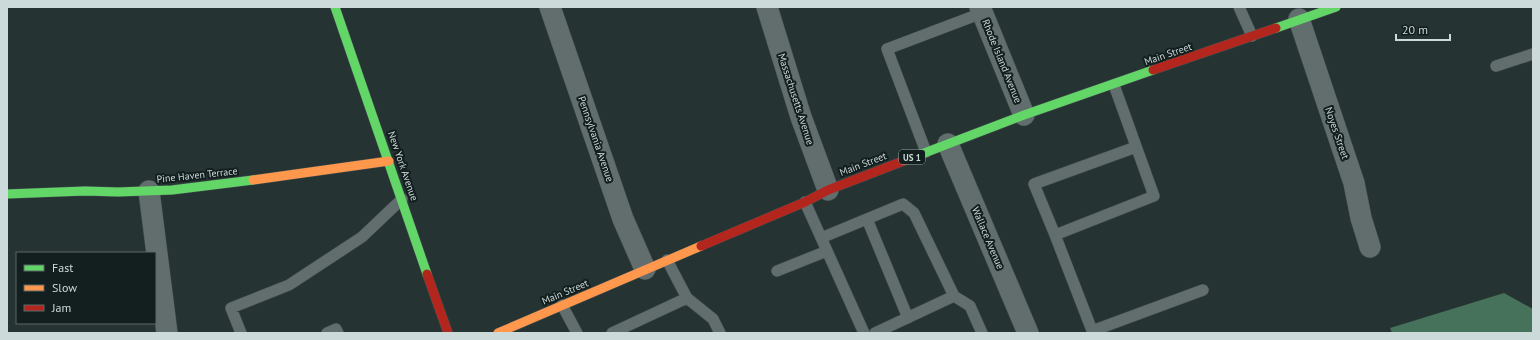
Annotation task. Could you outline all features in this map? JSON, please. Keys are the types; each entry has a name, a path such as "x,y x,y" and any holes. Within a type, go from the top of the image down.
{"main road":[{"name":"New York Avenue","path":"335,7 448,333"},
{"name":"Main Street","path":"498,333 805,202 828,190 1024,116 1336,7"},
{"name":"Pine Haven Terrace","path":"7,194 172,190 389,161"}],"street":[{"name":"Pennsylvania Avenue","path":"550,7 623,219 645,269"},
{"name":"Massachusetts Avenue","path":"767,7 801,117 828,190"},
{"name":"Rhode Island Avenue","path":"981,10 1024,116"},
{"name":"Noyes Street","path":"1299,19 1354,183 1361,218 1370,247"},
{"name":"Wallace Avenue","path":"948,144 1028,333"},
{"path":"148,191 167,333"}],"lane":[{"path":"1239,7 1252,36"},
{"path":"926,152 887,49 981,10"},
{"path":"1496,66 1533,54"},
{"path":"1055,235 1154,196 1114,85"},
{"path":"1136,147 1034,184 1093,332 1203,290"},
{"path":"241,333 231,308 289,285 362,237 402,199"},
{"path":"805,202 864,333"},
{"path":"821,238 903,204 914,213 954,296 970,306 982,333"},
{"path":"867,220 908,318"},
{"path":"777,272 827,251"},
{"path":"667,260 687,298 713,319 720,333"},
{"path":"876,333 954,296"},
{"path":"612,333 687,298"},
{"path":"562,305 577,333"},
{"path":"327,333 336,329 338,333"}],"green space":[{"path":"1504,293 1533,309 1533,333 1392,333 1390,328"}],"traffic: fast":[{"path":"335,7 427,274"},
{"path":"1276,28 1336,7"},
{"path":"919,155 1024,115 1153,70"},
{"path":"7,194 172,190 253,180"}],"traffic: slow":[{"path":"253,180 389,161"},
{"path":"498,333 701,246"}],"traffic: jam":[{"path":"1153,70 1276,28"},
{"path":"701,246 805,202 828,190 919,155"},
{"path":"427,274 448,333"}]}
